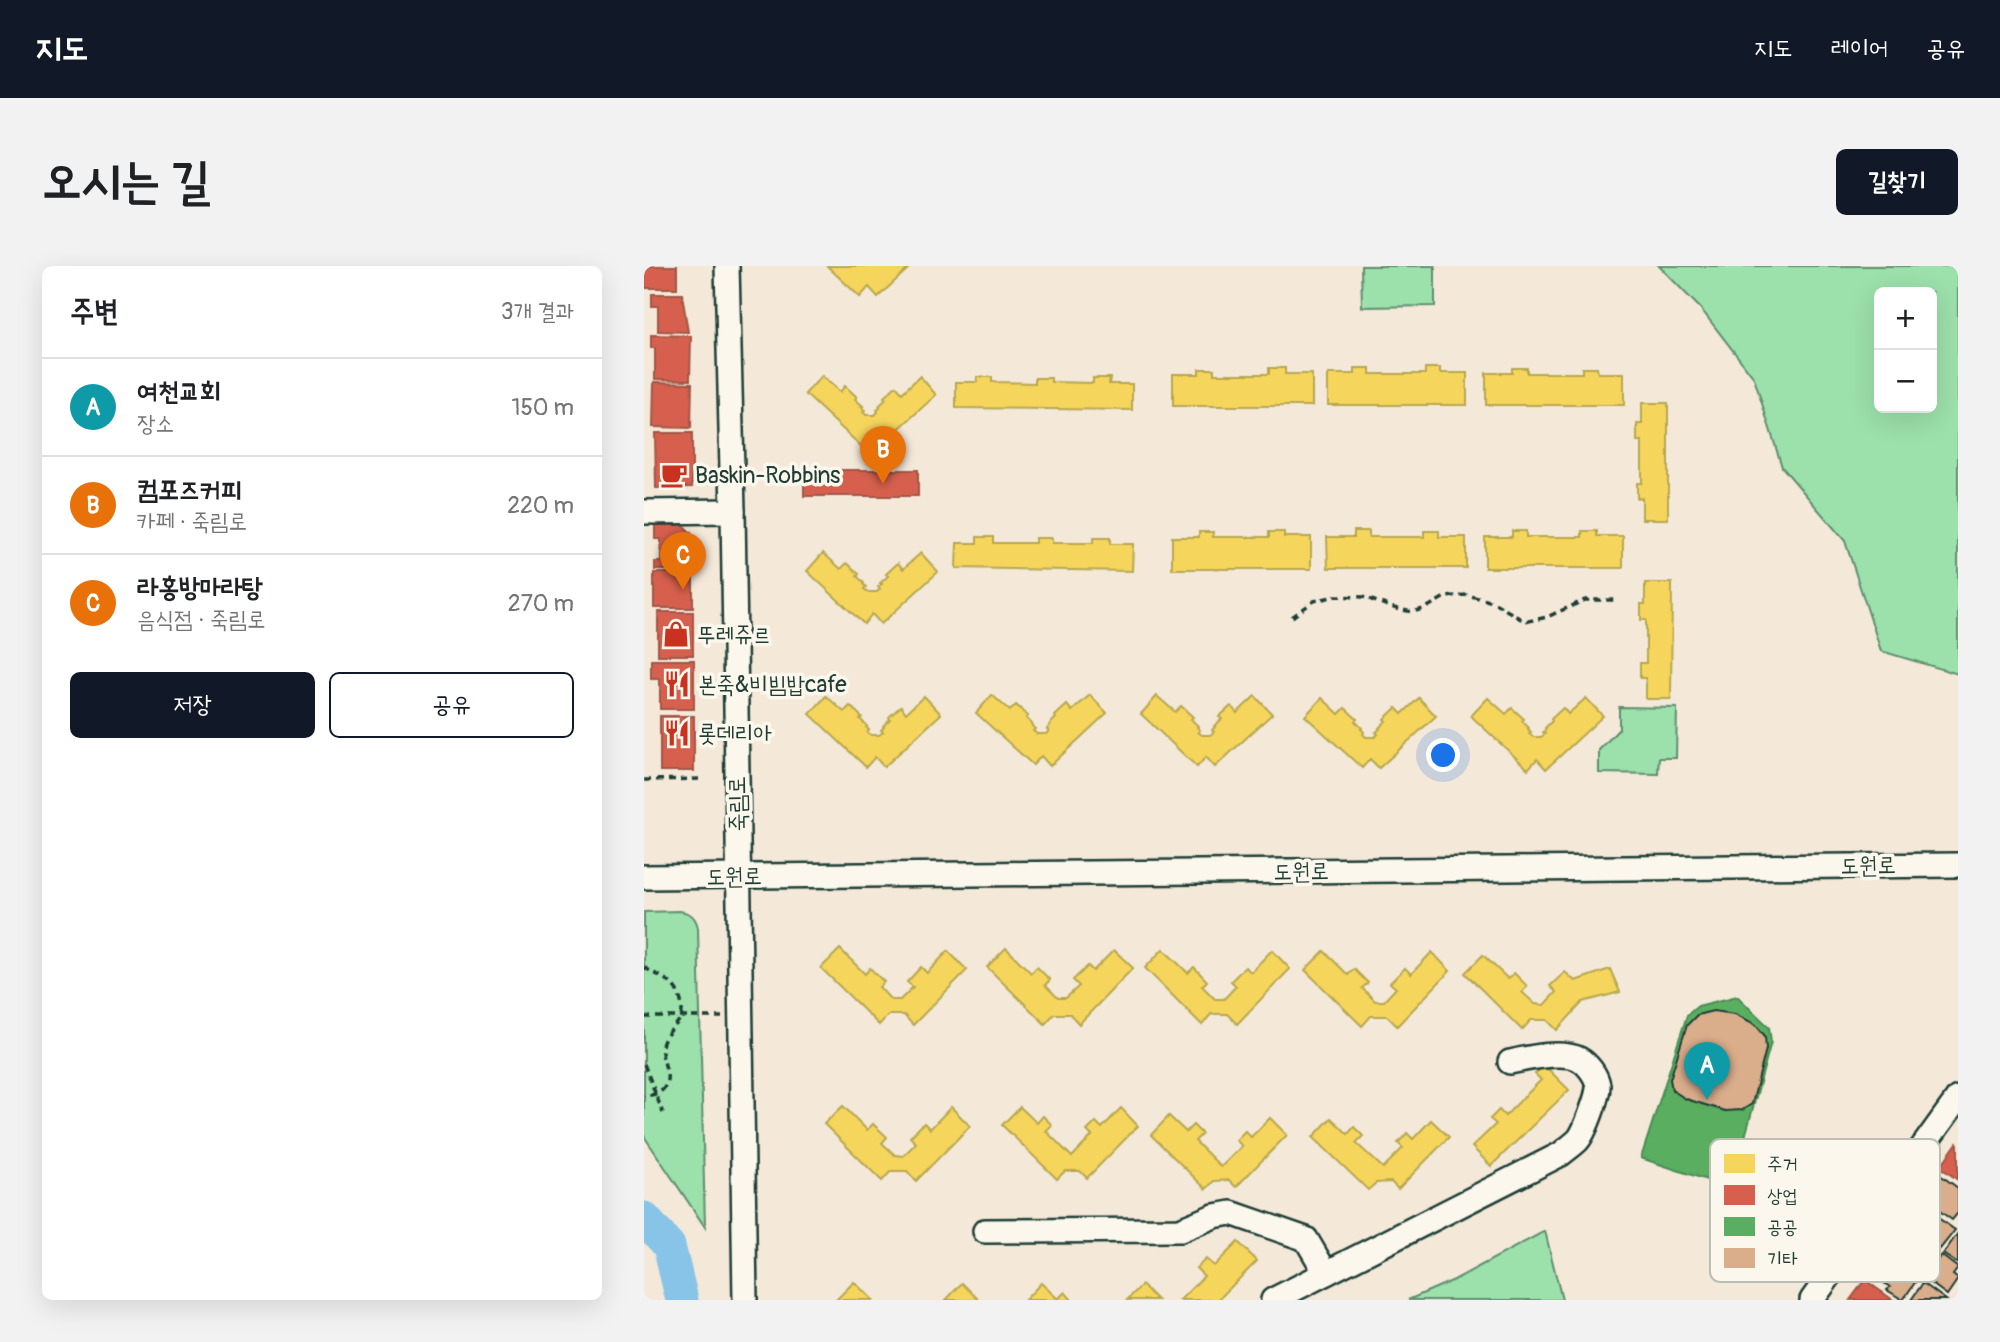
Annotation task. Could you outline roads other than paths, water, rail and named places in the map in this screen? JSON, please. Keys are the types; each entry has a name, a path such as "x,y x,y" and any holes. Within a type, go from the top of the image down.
{"street":[{"name":"죽림로","path":"727,266 746,1300"},
{"path":"644,512 733,511"},
{"name":"도원로","path":"644,877 1958,865"},
{"path":"1273,1300 1561,1154 1578,1139 1586,1127 1598,1086 1592,1070 1578,1059 1558,1056 1510,1062"},
{"path":"1928,1139 1958,1098"},
{"path":"985,1231 1180,1230 1214,1216 1231,1213 1306,1239 1326,1273"},
{"path":"1812,1300 1825,1282"}],"waterway":[{"path":"644,1218 669,1246 682,1300"}],"place":[{"name":"Baskin-Robbins","path":"674,475"},
{"name":"컴포즈커피","path":"883,484"},
{"name":"라홍방마라탕","path":"683,590"},
{"name":"뚜레쥬르","path":"676,634"},
{"name":"본죽&비빔밥cafe","path":"677,684"},
{"name":"롯데리아","path":"677,733"},
{"name":"여천교회","path":"1707,1100"}]}
